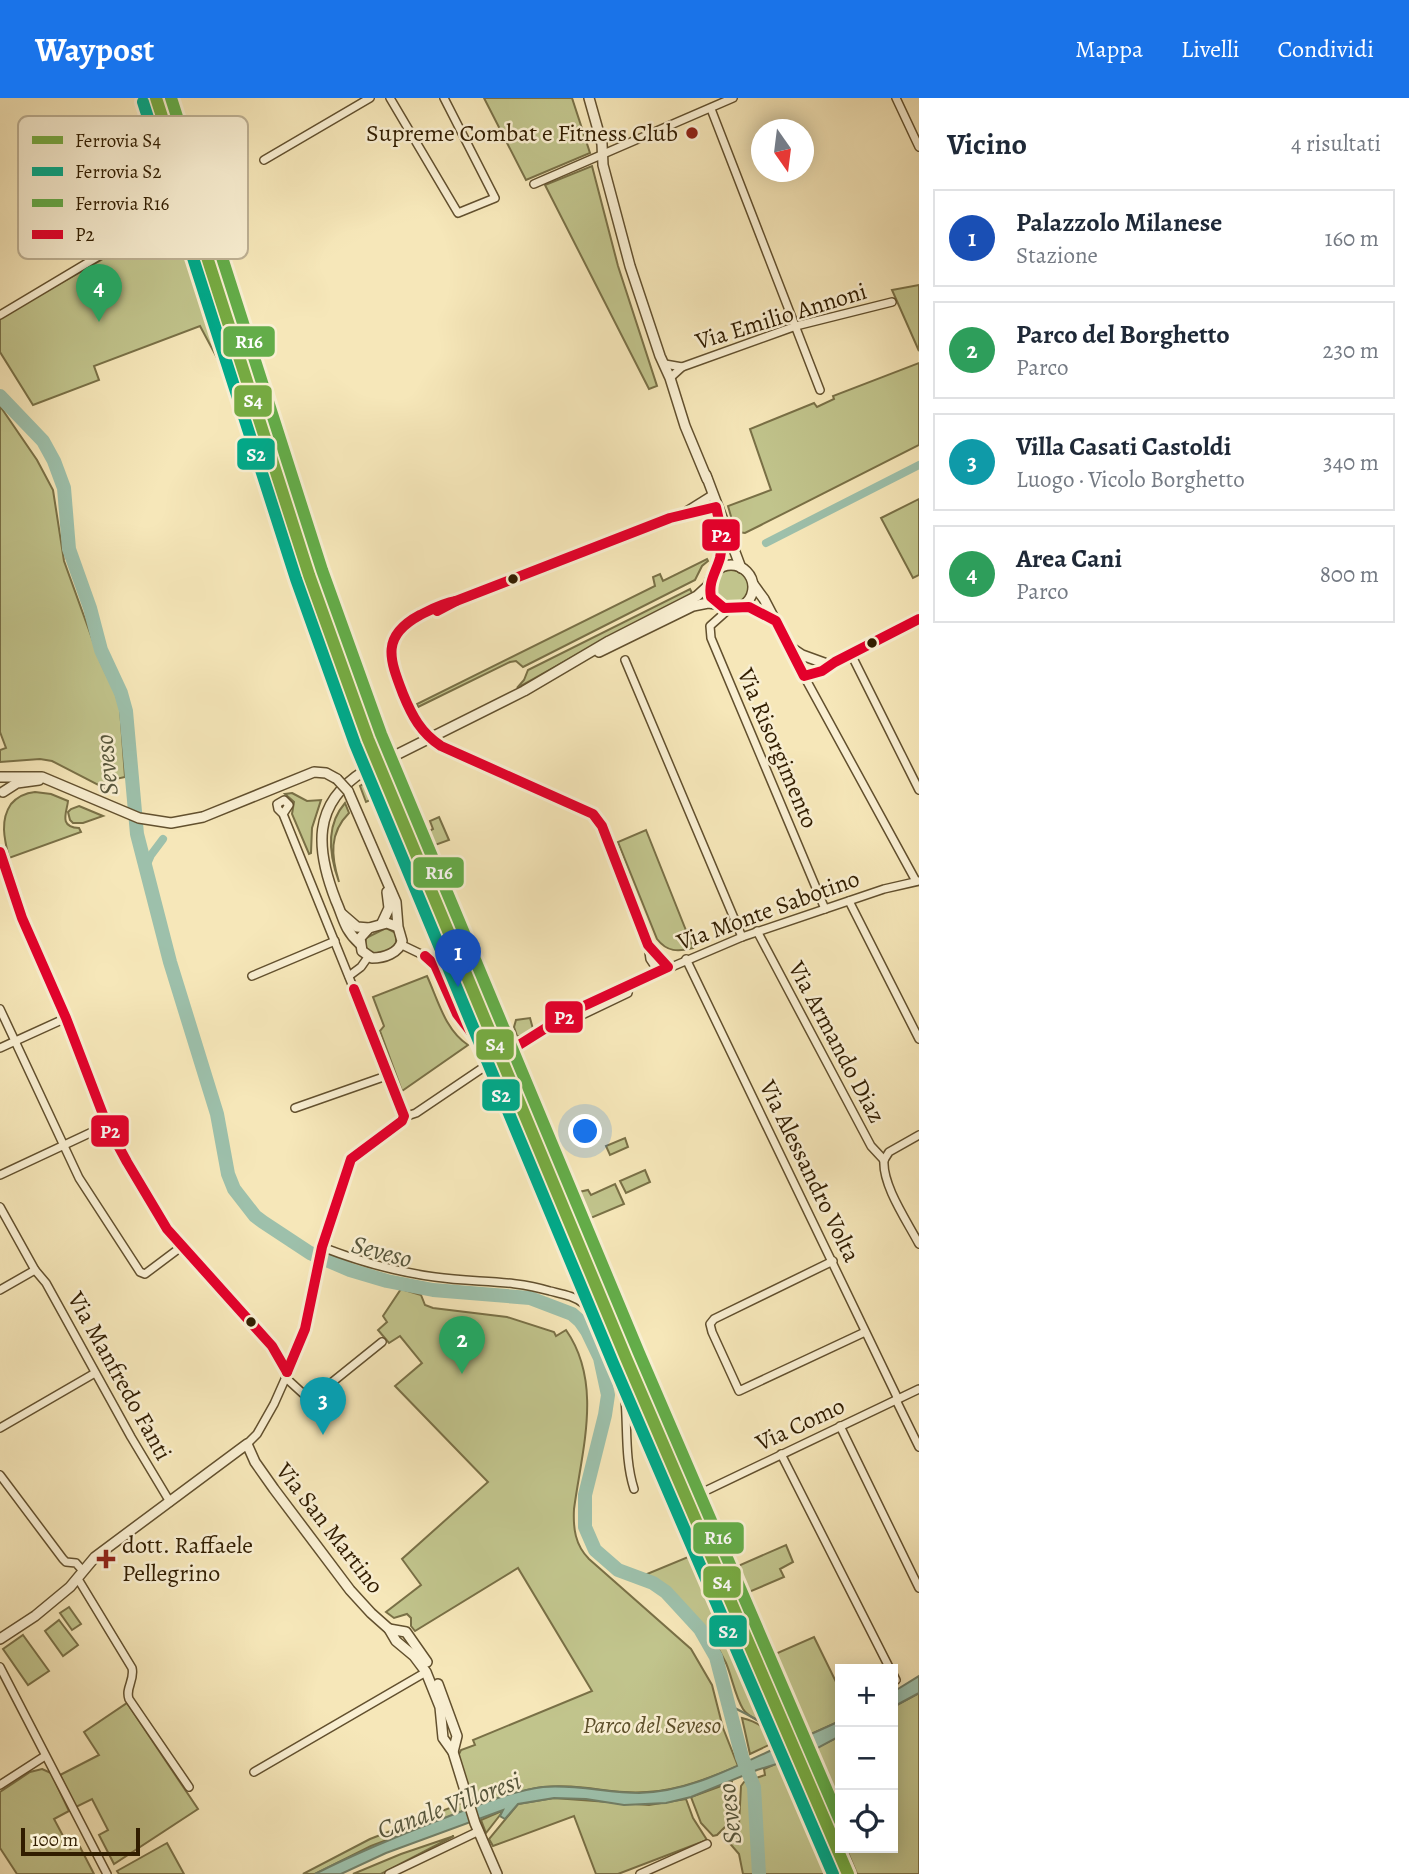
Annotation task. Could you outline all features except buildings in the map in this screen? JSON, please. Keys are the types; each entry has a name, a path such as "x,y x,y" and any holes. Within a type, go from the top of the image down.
{"street":[{"path":"264,160 370,98"},
{"path":"390,98 458,213 495,198 444,98"},
{"path":"587,98 665,364 676,387 716,507 741,568"},
{"path":"534,184 733,98"},
{"path":"897,98 919,147"},
{"path":"711,109 820,390"},
{"path":"0,315 94,259"},
{"name":"Via Emilio Annoni","path":"670,378 682,367 796,326 892,302"},
{"name":"Via Emilio Annoni","path":"665,364 682,367"},
{"path":"682,514 712,495"},
{"path":"659,971 650,959 648,945 602,827 593,814 435,743 421,732 410,712 390,652 392,640 400,628 417,617 444,609 456,601 682,514 716,507"},
{"path":"578,661 609,641 697,596 709,585 718,570 722,545 716,507"},
{"path":"718,570 729,565 741,568 749,574 917,881"},
{"path":"742,606 751,597 753,584"},
{"path":"709,585 711,597 716,604"},
{"path":"2,795 4,784 0,777 36,775 147,820 171,823 194,820 314,772 335,777 350,793 396,902 401,945 395,952 376,958 368,957 362,951 359,943 346,928 325,869 321,840 327,811 346,785 365,771 578,661 693,606 708,603 729,609 742,606 764,613 776,621"},
{"name":"Via Risorgimento","path":"729,609 710,626 711,638 825,909"},
{"path":"802,671 822,671 851,653 919,619"},
{"path":"789,646 802,655 824,663"},
{"path":"851,653 919,790"},
{"path":"625,660 742,937"},
{"path":"802,671 835,662"},
{"path":"2,795 23,782 51,780"},
{"path":"0,1639 34,1616 81,1575 95,1558 257,1434 305,1329 322,1249 351,1159 402,1121 404,1113 283,814"},
{"path":"0,852 22,918 66,1018 107,1125 167,1229 181,1247 272,1346 286,1375 310,1400 382,1342"},
{"name":"Via Monte Sabotino","path":"510,1051 573,1011 579,1017 629,993 629,984 687,959 757,931 917,881"},
{"path":"382,923 389,908 387,883"},
{"path":"849,901 919,1038"},
{"path":"341,913 357,927 369,928"},
{"path":"359,943 362,934 369,928 382,923 391,923 398,928"},
{"name":"Via Armando Diaz","path":"757,931 870,1146 884,1160 887,1180 919,1244"},
{"path":"252,976 335,942"},
{"path":"401,945 425,956 435,965 457,1014 474,1036 487,1065"},
{"path":"648,945 668,967"},
{"path":"349,976 361,967 368,957"},
{"name":"Via Alessandro Volta","path":"687,959 916,1435 919,1447"},
{"path":"0,1009 79,1178 141,1273 145,1274 181,1247"},
{"path":"0,1048 66,1018"},
{"path":"404,1113 416,1113 510,1051 770,1656"},
{"path":"295,1108 388,1075"},
{"path":"0,1175 107,1125"},
{"path":"884,1160 889,1152 919,1135"},
{"name":"Via Manfredo Fanti","path":"0,1207 170,1502"},
{"path":"322,1249 432,1277 526,1284 568,1296 586,1305 605,1333 622,1378 627,1464 634,1489"},
{"path":"833,1261 713,1319 712,1332 739,1391 865,1332"},
{"path":"0,1290 35,1270"},
{"path":"0,1428 94,1373"},
{"name":"Via Como","path":"699,1494 919,1389"},
{"path":"840,1426 919,1588"},
{"name":"Via San Martino","path":"247,1444 279,1496 350,1590 390,1629 396,1641 414,1656 426,1672 440,1707 443,1738 453,1752 477,1827 497,1874"},
{"path":"781,1454 888,1664"},
{"path":"3,1477 63,1559 76,1563 132,1668 133,1678 127,1692 129,1699 188,1787"},
{"name":"Via San Martino","path":"390,1629 406,1632 433,1672 456,1733 453,1752"},
{"path":"0,1667 107,1874"},
{"path":"254,1772 426,1672"},
{"path":"0,1785 45,1756"},
{"path":"389,1874 477,1827"},
{"path":"640,1874 707,1844"}],"green space":[{"path":"484,98 572,98 590,153 526,180"},
{"path":"592,166 618,266 657,386 649,389 545,185"},
{"path":"103,259 203,259 245,394 238,397 200,326 94,366 99,380 33,405 0,352 0,318"},
{"path":"919,285 919,351 892,290"},
{"path":"919,363 919,445 745,533 738,532 728,506 771,490 750,429 814,403 817,407 834,399 833,396"},
{"path":"0,406 37,460 53,490 64,561 120,708 125,777 114,780 106,789 52,761 40,759 0,762 0,750 6,748 0,732"},
{"path":"919,499 919,575 913,578 881,518"},
{"path":"707,559 695,580 523,667 516,661 510,662 418,707 417,704 655,586 653,577 660,574 663,581"},
{"path":"731,570 744,575 749,588 744,601 731,606 718,601 713,588 718,575"},
{"path":"690,589 693,595 612,635 517,688 528,670"},
{"path":"375,777 383,794 366,802 360,786"},
{"path":"35,792 51,794 68,801 66,822 79,828 81,832 9,858 4,830 5,816 11,804 19,797"},
{"path":"292,793 307,801 321,800 312,828 309,854 292,814 294,802 285,794"},
{"path":"345,803 349,813 338,829 333,854 339,882 333,862 331,841 334,821"},
{"path":"79,806 103,816 83,823 73,823 68,812"},
{"path":"439,817 449,840 435,845 429,831 433,829 430,821"},
{"path":"646,830 693,948 673,950 657,939 618,842"},
{"path":"386,928 396,933 396,943 384,952 370,953 365,946 366,938"},
{"path":"427,976 448,1023 468,1045 402,1091 380,1031 384,1026 373,997"},
{"path":"530,1018 533,1029 524,1036 517,1036 514,1027 516,1020"},
{"path":"625,1138 628,1147 610,1155 606,1146"},
{"path":"645,1170 650,1182 626,1193 620,1181"},
{"path":"615,1184 624,1204 586,1220 575,1196 588,1190 591,1195"},
{"name":"Parco del Seveso","path":"401,1289 421,1295 425,1305 433,1308 507,1317 554,1332 556,1336 566,1330 577,1350 587,1394 585,1440 574,1509 578,1542 589,1559 691,1649 712,1685 723,1728 738,1766 668,1789 624,1792 553,1786 517,1792 475,1805 458,1756 461,1750 475,1745 473,1740 592,1691 518,1568 415,1631 407,1614 394,1618 386,1612 421,1585 402,1559 488,1482 395,1386 422,1363 400,1336 389,1343 378,1330 387,1322 383,1316"},
{"path":"786,1545 793,1562 780,1569 784,1577 749,1592 738,1566"},
{"path":"705,1550 787,1737 779,1741 771,1729 743,1709 726,1663 702,1625 682,1603 647,1574"},
{"path":"69,1607 81,1624 72,1630 60,1613"},
{"path":"59,1620 78,1645 63,1656 45,1631"},
{"path":"23,1635 49,1671 28,1685 3,1649"},
{"path":"814,1637 835,1680 835,1723 800,1739 766,1658"},
{"path":"919,1693 919,1874 857,1874 848,1853 898,1853 898,1704"},
{"path":"127,1703 198,1809 114,1864 99,1835 108,1830 92,1799 76,1807 60,1775 99,1755 84,1732"},
{"path":"742,1718 762,1727 775,1742 750,1754"},
{"path":"835,1738 835,1823 804,1750 814,1749"},
{"path":"794,1756 841,1874 743,1874 739,1854 726,1839 739,1824 741,1786 744,1782 765,1775 764,1769"},
{"path":"42,1769 51,1773 69,1811 54,1819 70,1849 79,1845 94,1874 17,1874 0,1848 0,1792 30,1772"},
{"path":"732,1782 733,1819 713,1836 701,1823 691,1797"},
{"path":"554,1798 649,1805 686,1799 693,1818 707,1840 618,1874 596,1874 574,1816 493,1846 489,1839 518,1804"},
{"path":"465,1802 467,1810 371,1846 315,1874 303,1874 370,1839"},
{"path":"504,1810 486,1833 481,1820"},
{"path":"454,1836 381,1874 353,1874 401,1854"},
{"path":"167,1843 184,1874 119,1874 117,1871"}],"shaded area":[{"path":"919,1676 919,1693 898,1704 898,1689"},
{"path":"835,1723 835,1739 814,1750 812,1747 804,1750 800,1739"},
{"path":"780,1745 781,1748 787,1745 792,1756 786,1758 786,1761 691,1797 666,1803 624,1805 586,1799 554,1798 518,1804 505,1819 500,1816 503,1810 386,1853 341,1874 315,1874 400,1836 508,1795 555,1786 639,1793 675,1789 725,1771"}],"waterway":[{"name":"Seveso","path":"0,396 43,441 64,488 69,549 90,608 101,650 121,693 126,711 137,834 170,962 217,1114 228,1174 234,1189 263,1222 310,1253 350,1270 433,1290 530,1298 572,1314 580,1321 600,1358 608,1395 585,1495 585,1527 595,1550 618,1570 653,1583 666,1592 700,1629 716,1657 742,1757 754,1787 759,1874"},
{"path":"766,543 919,465"},
{"path":"145,869 163,839"},
{"path":"729,1705 763,1724 777,1741"}],"railway":[{"path":"295,517 473,946 514,1075"}],"rail line":[{"name":"S4","path":"156,98 162,116"},
{"name":"R16","path":"171,98 177,116"},
{"name":"S2","path":"143,102 147,116"},
{"name":"S2","path":"193,259 296,579 355,744 613,1363 833,1874"},
{"name":"S4","path":"208,259 309,575 368,739 626,1358 848,1874"},
{"name":"R16","path":"223,259 322,570 381,734 639,1353 835,1809"}],"transit line":[{"name":"P2","path":"437,611 456,601 670,518 716,507 722,545 711,582 711,597 724,608 749,607 776,621 804,676 822,671 919,619"},
{"name":"P2","path":"425,956 435,965 457,1014 474,1036 487,1065 573,1011 668,967 648,945 602,826 593,814 441,746 423,730 414,717 394,669 394,640 407,623 456,601"},
{"name":"P2","path":"0,852 22,918 66,1018 107,1125 127,1162 167,1229 272,1346 287,1372"},
{"name":"P2","path":"287,1372 305,1329 322,1247 351,1159 402,1121 404,1116 354,989"}],"place":[{"name":"Supreme Combat e Fitness Club","path":"692,133"},
{"name":"Area Cani","path":"99,322"},
{"name":"Palazzolo Milanese","path":"458,987"},
{"name":"Parco del Borghetto","path":"462,1374"},
{"name":"Villa Casati Castoldi","path":"323,1435"},
{"name":"dott. Raffaele Pellegrino","path":"106,1559"}],"water label":[{"name":"Canale Villoresi","path":"449,1805"}]}
